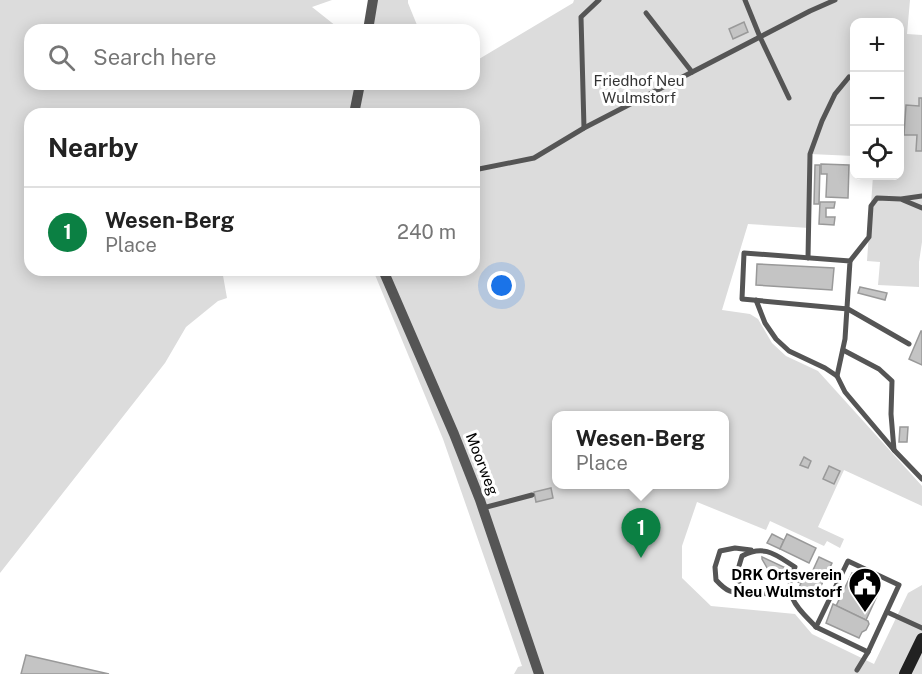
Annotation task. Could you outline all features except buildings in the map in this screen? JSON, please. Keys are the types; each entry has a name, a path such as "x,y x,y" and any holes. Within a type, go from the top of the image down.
{"main road":[{"path":"905,674 922,639"}],"street":[{"path":"369,24 374,0"},
{"path":"355,108 359,90"},
{"name":"Moorweg","path":"386,276 454,434 483,508 539,674"}],"lane":[{"path":"584,128 581,17 599,0"},
{"path":"745,0 789,98"},
{"path":"480,169 534,158 584,128 835,0"},
{"path":"646,13 692,72"},
{"path":"808,258 810,154 835,94 849,77"},
{"path":"837,376 845,339 850,261 869,237 871,206 877,198 901,199 922,196"},
{"path":"901,199 922,207"},
{"path":"850,261 744,253 742,299 848,309 909,344"},
{"path":"756,300 765,323 776,339 789,351 837,376 845,392 922,479"},
{"path":"843,350 879,369 891,381 894,450"},
{"path":"483,508 532,495"},
{"path":"789,591 776,594 733,593 725,589 716,580 715,567 720,551 735,548 772,552 795,567 790,577 789,591 798,608 816,627 868,652"},
{"path":"747,593 740,586 736,575 742,556 753,550"},
{"path":"816,627 848,561 899,585 868,652 857,670"},
{"path":"887,612 922,628"}],"green space":[{"name":"Friedhof Neu Wulmstorf","path":"0,0 332,0 312,7 333,24 24,24 24,90 480,90 480,58 573,3 574,0 910,0 907,34 922,35 922,242 919,287 878,285 880,262 867,261 873,180 904,180 904,18 850,18 850,156 810,154 809,228 748,224 722,310 750,314 758,319 772,343 786,356 818,371 922,486 922,506 844,470 818,527 844,539 840,548 827,541 824,546 770,521 766,530 697,502 682,546 682,578 711,606 795,614 812,634 874,664 908,593 922,585 922,674 514,674 518,667 522,666 443,439 375,276 480,276 480,108 24,108 24,276 223,276 227,298 218,301 186,327 165,363 0,573"},
{"path":"374,0 408,0 417,24 369,24"}],"place":[{"name":"Wesen-Berg","path":"641,558"},
{"name":"DRK Ortsverein Neu Wulmstorf","path":"865,613"}]}
